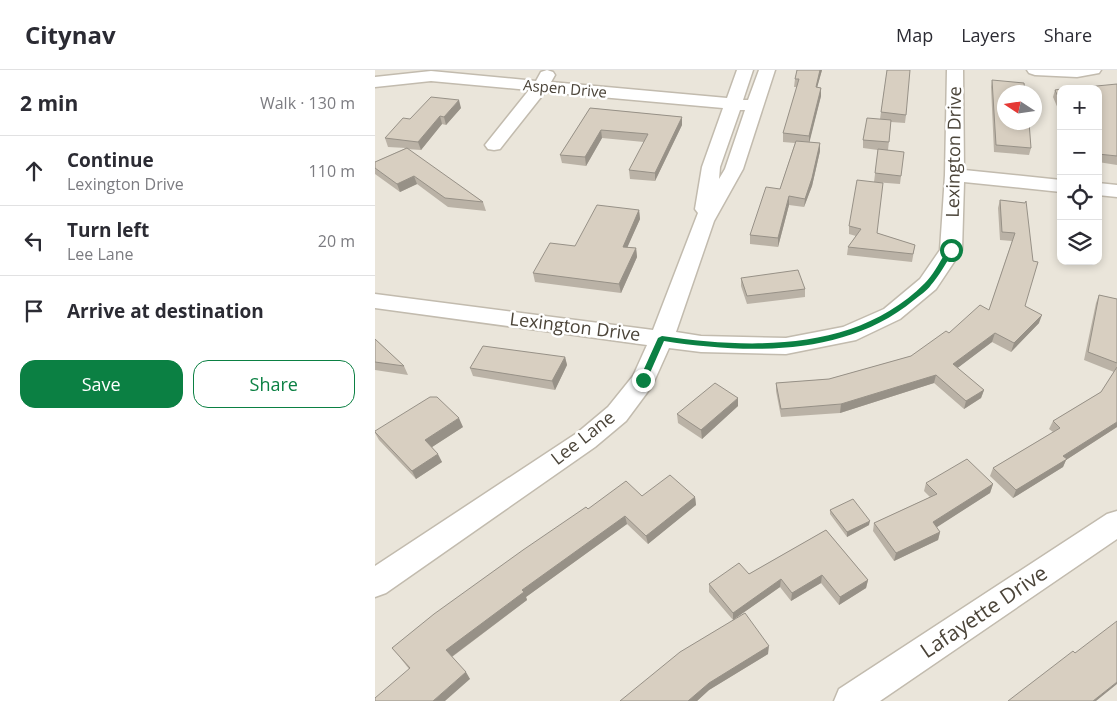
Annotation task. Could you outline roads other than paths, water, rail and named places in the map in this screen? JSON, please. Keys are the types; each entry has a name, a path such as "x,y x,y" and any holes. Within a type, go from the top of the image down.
{"street":[{"path":"494,145 541,86 549,70"},
{"name":"Lee Lane","path":"375,583 586,440 617,414 643,380 662,338 703,221 711,167 745,70"},
{"name":"Lee Lane","path":"703,221 734,169 767,70"},
{"name":"Lexington Drive","path":"375,301 701,344 786,346 847,334 892,314 928,284 951,250 955,176 955,70"},
{"path":"1035,70 1077,72 1093,70"},
{"name":"Aspen Drive","path":"375,82 431,76 755,106"},
{"path":"955,176 1057,186"},
{"path":"1102,189 1117,191"},
{"name":"Lafayette Drive","path":"851,701 1117,523"}]}
